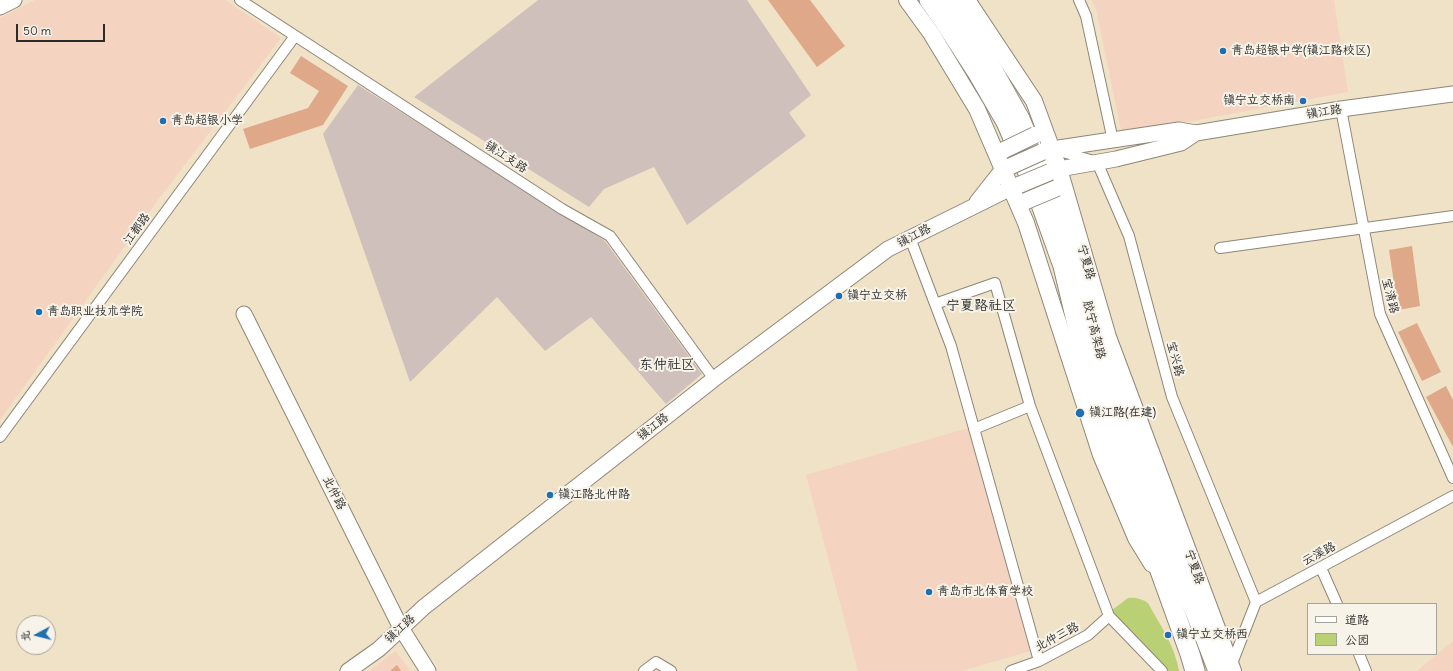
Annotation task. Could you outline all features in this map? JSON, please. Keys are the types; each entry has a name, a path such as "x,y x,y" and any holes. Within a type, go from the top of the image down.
{"highway":[{"name":"胶宁高架路","path":"929,0 977,72 1006,122 1038,196 1063,266 1078,329 1093,382 1195,671"},
{"name":"胶宁高架路","path":"947,0 958,14 991,67 1020,119 1078,263 1108,380 1134,452 1227,669"}],"main road":[{"path":"907,0 931,33 998,147 1024,206 1029,231 1101,455 1136,538 1167,590"},
{"name":"宁夏路","path":"967,0 1034,101 1038,128 1055,170 1108,337 1227,669"},
{"path":"998,147 1038,128"},
{"name":"镇江路","path":"1007,168 1047,151"},
{"name":"镇江路","path":"1015,186 1055,170"},
{"path":"1024,206 1062,191"}],"street":[{"path":"0,7 14,0"},
{"name":"镇江支路","path":"240,0 562,209 610,236 714,379"},
{"path":"1079,0 1086,16 1113,140"},
{"name":"江都路","path":"0,437 295,36"},
{"name":"镇江路","path":"1047,151 1179,130 1196,133 1341,109 1453,94"},
{"name":"宝清路","path":"1341,109 1380,314 1453,478"},
{"name":"镇江路","path":"1055,170 1181,143 1196,133"},
{"path":"1047,151 1098,162"},
{"name":"宝兴路","path":"1098,162 1128,236 1172,397 1256,602"},
{"name":"镇江路","path":"974,206 1007,168"},
{"name":"镇江路","path":"348,671 379,649 424,607 714,379 888,249 1015,186"},
{"path":"1220,248 1453,216"},
{"path":"910,238 951,346 1039,661"},
{"path":"935,304 995,283 1030,406 1109,616 1162,671"},
{"name":"北仲路","path":"244,314 401,628 428,671"},
{"path":"974,429 1030,406"},
{"name":"云溪路","path":"1256,602 1453,496"},
{"path":"1321,568 1337,603"},
{"path":"1227,669 1256,602"},
{"name":"北仲三路","path":"1011,671 1039,661 1088,635 1109,616"},
{"path":"1359,655 1366,671"},
{"path":"644,671 656,662 671,671"}],"shaded area":[{"path":"35,0 225,0 281,38 155,204 0,420 0,18"},
{"path":"538,0 747,0 811,95 789,113 806,136 687,225 654,167 604,189 589,207 414,97"},
{"name":"青岛超银中学(镇江路校区)","path":"1092,0 1334,0 1348,92 1122,134 1096,9"},
{"path":"358,85 605,241 702,374 666,404 591,317 545,351 497,297 410,382 323,134"},
{"name":"青岛市北体育学校","path":"975,426 1038,649 961,671 858,671 806,475"},
{"path":"1453,641 1453,671 1417,671 1437,655"},
{"path":"396,651 410,671 369,671"}],"green space":[{"path":"1128,598 1143,600 1148,603 1171,644 1179,671 1168,671 1113,613 1112,610"}],"building":[{"path":"768,0 810,0 845,46 817,67"},
{"path":"301,56 348,86 323,125 250,149 243,129 308,108 319,91 290,73"},
{"path":"1412,246 1420,306 1398,310 1389,250"},
{"path":"1417,323 1441,372 1422,381 1398,332"},
{"path":"1446,386 1453,400 1453,447 1426,397"},
{"path":"397,665 401,671 390,671"}],"place":[{"name":"青岛超银中学(镇江路校区)","path":"1223,51"},
{"name":"镇宁立交桥南","path":"1303,101"},
{"name":"青岛超银小学","path":"163,121"},
{"name":"镇宁立交桥","path":"839,296"},
{"name":"青岛职业技术学院","path":"39,312"},
{"name":"镇江路(在建)","path":"1080,413"},
{"name":"镇江路北仲路","path":"550,495"},
{"name":"青岛市北体育学校","path":"929,592"},
{"name":"镇宁立交桥西","path":"1168,635"}],"district":[{"name":"宁夏路社区","path":"981,306"},
{"name":"东仲社区","path":"667,365"}]}
